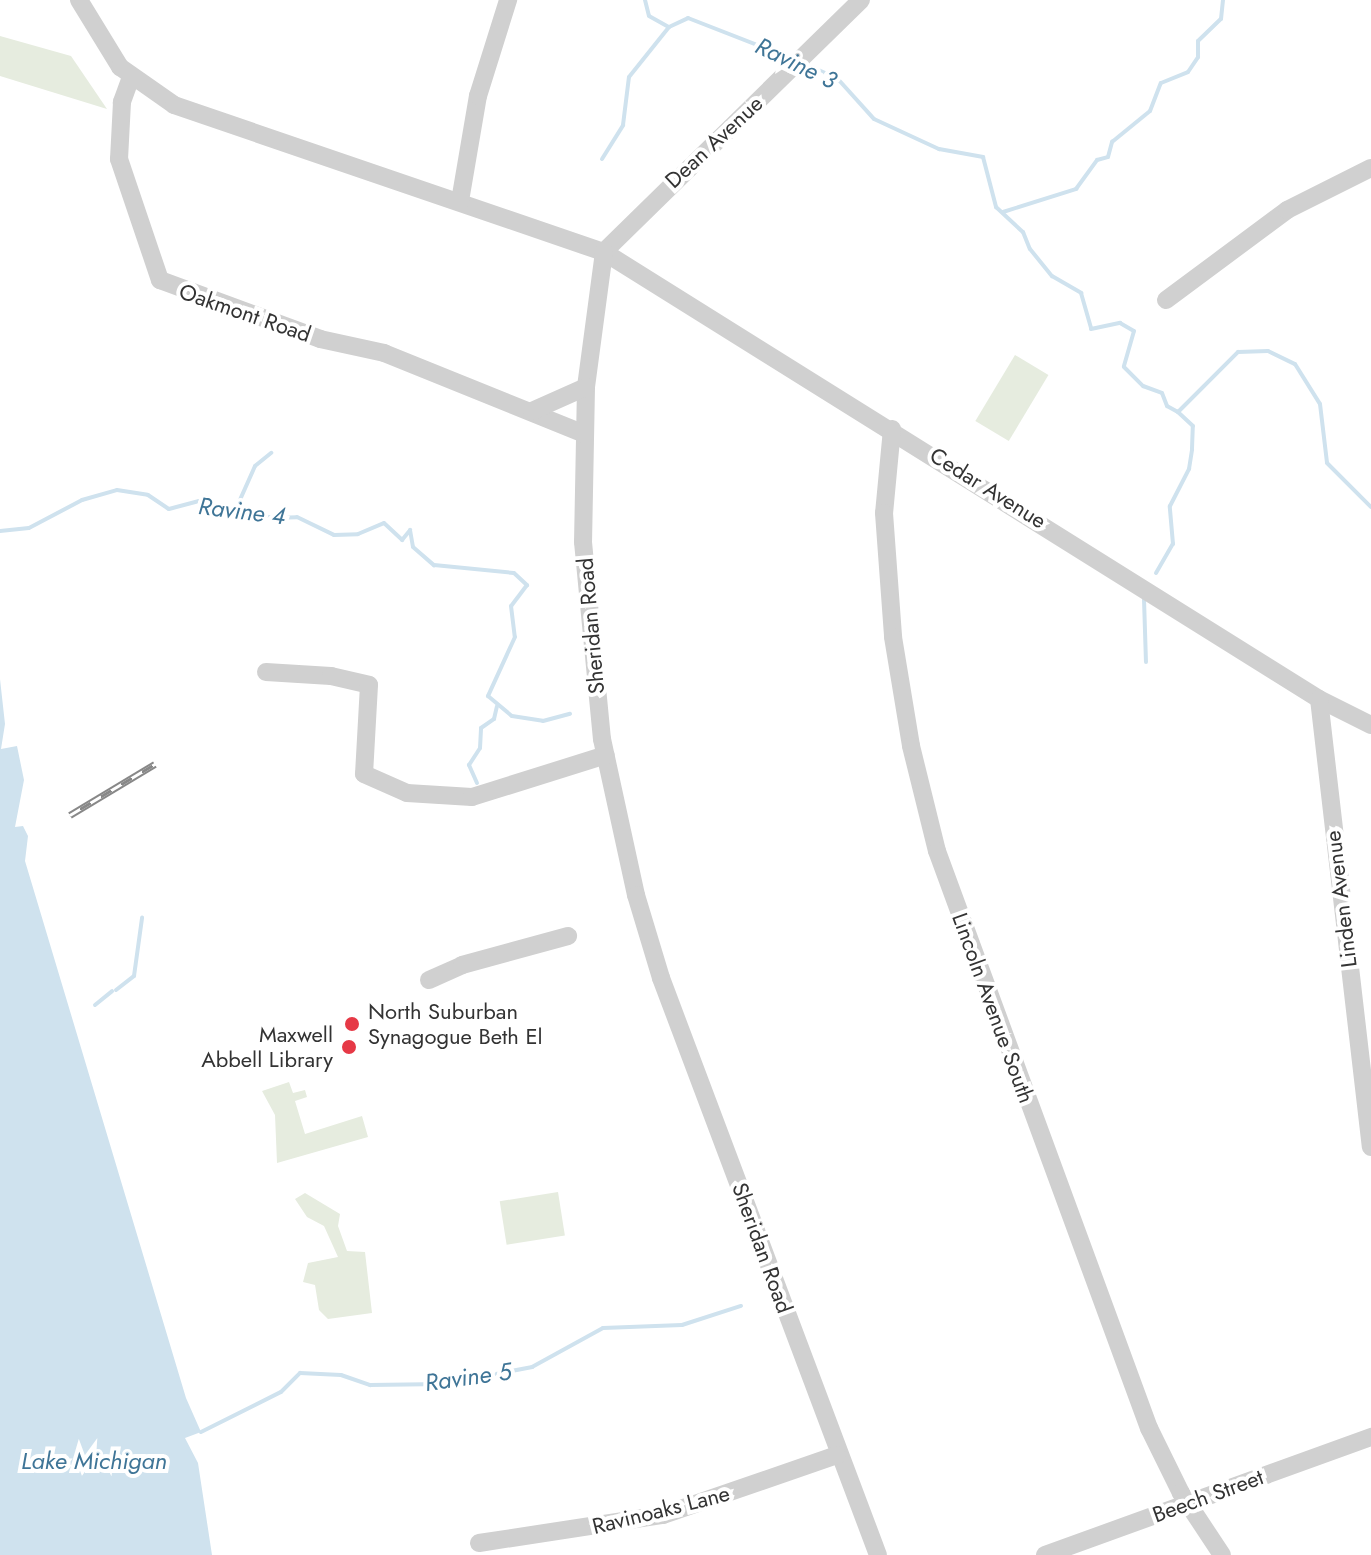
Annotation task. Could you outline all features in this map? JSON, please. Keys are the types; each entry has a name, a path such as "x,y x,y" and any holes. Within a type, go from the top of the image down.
{"street":[{"path":"79,0 100,42 131,77 190,111 604,252"},
{"path":"460,201 478,96 508,0"},
{"name":"Dean Avenue","path":"604,252 857,3"},
{"name":"Oakmont Road","path":"131,77 122,102 119,159 160,280 320,339 384,353 584,434"},
{"path":"1166,300 1287,210 1371,168"},
{"name":"Sheridan Road","path":"604,252 586,387 584,434 588,632 622,837 661,978 837,1455 878,1555"},
{"name":"Cedar Avenue","path":"604,252 892,429 1319,699 1371,725"},
{"path":"532,411 586,387"},
{"name":"Lincoln Avenue South","path":"892,429 884,513 891,623 911,746 937,851 1121,1357 1188,1504 1222,1555"},
{"path":"266,672 331,676 369,685 364,774 407,793 472,797 606,755"},
{"name":"Linden Avenue","path":"1319,699 1371,1147"},
{"path":"429,980 462,965 568,936"},
{"name":"Beech Street","path":"1045,1555 1371,1437"},
{"name":"Ravinoaks Lane","path":"479,1543 663,1515 837,1455"}],"shaded area":[{"path":"0,36 71,56 107,109 0,76"},
{"path":"1015,355 1048,375 1009,441 975,421"},
{"path":"289,1082 293,1093 305,1090 307,1097 295,1101 305,1134 362,1116 368,1137 277,1163 275,1115 262,1091"},
{"path":"558,1192 565,1235 507,1245 500,1201"},
{"path":"305,1193 340,1214 338,1226 347,1251 365,1252 372,1313 328,1319 319,1310 315,1285 303,1282 308,1263 338,1257 324,1226 307,1217 295,1199"}],"water":[{"name":"Lake Michigan","path":"0,679 5,724 1,749 17,746 24,780 15,827 23,826 28,836 25,861 186,1398 201,1432 185,1438 198,1463 212,1555 0,1555"}],"waterway":[{"name":"Ravine 3","path":"645,0 649,16 669,27 688,18 793,59"},
{"name":"Ravine 3","path":"1003,212 1076,189 1097,160 1108,157 1112,142 1150,111 1161,83 1188,72 1198,57 1198,41 1221,19 1223,0"},
{"path":"602,159 623,125 629,77 669,27"},
{"name":"Ravine 3","path":"805,64 837,78 874,119 939,149 983,157 996,207 1023,232 1030,249 1052,276 1081,293 1091,329 1120,323 1134,331 1124,367 1143,386 1162,393 1167,406 1178,412 1238,352 1268,351 1295,364 1320,404 1327,463 1371,507"},
{"path":"1156,573 1173,544 1170,506 1189,469 1192,449 1193,426 1178,412"},
{"path":"235,511 255,466 271,453"},
{"name":"Ravine 4","path":"0,531 29,528 82,500 117,490 148,495 169,509 199,501 273,518 297,517 334,535 358,534 384,523 402,540 410,530 413,547 434,565 514,573 527,585 511,606 515,637 488,696 512,716 543,721 570,714"},
{"path":"1144,599 1146,662"},
{"path":"477,783 469,765 480,748 481,728 494,719 497,706"},
{"path":"116,990 134,976 142,918"},
{"path":"95,1005 112,991"},
{"name":"Ravine 5","path":"201,1432 281,1392 300,1373 341,1375 370,1385 443,1384 532,1367 603,1328 682,1325 741,1306"}],"railway":[{"path":"70,815 155,764"}],"place":[{"name":"North Suburban Synagogue Beth El","path":"352,1024"},
{"name":"Maxwell Abbell Library","path":"349,1047"}]}
